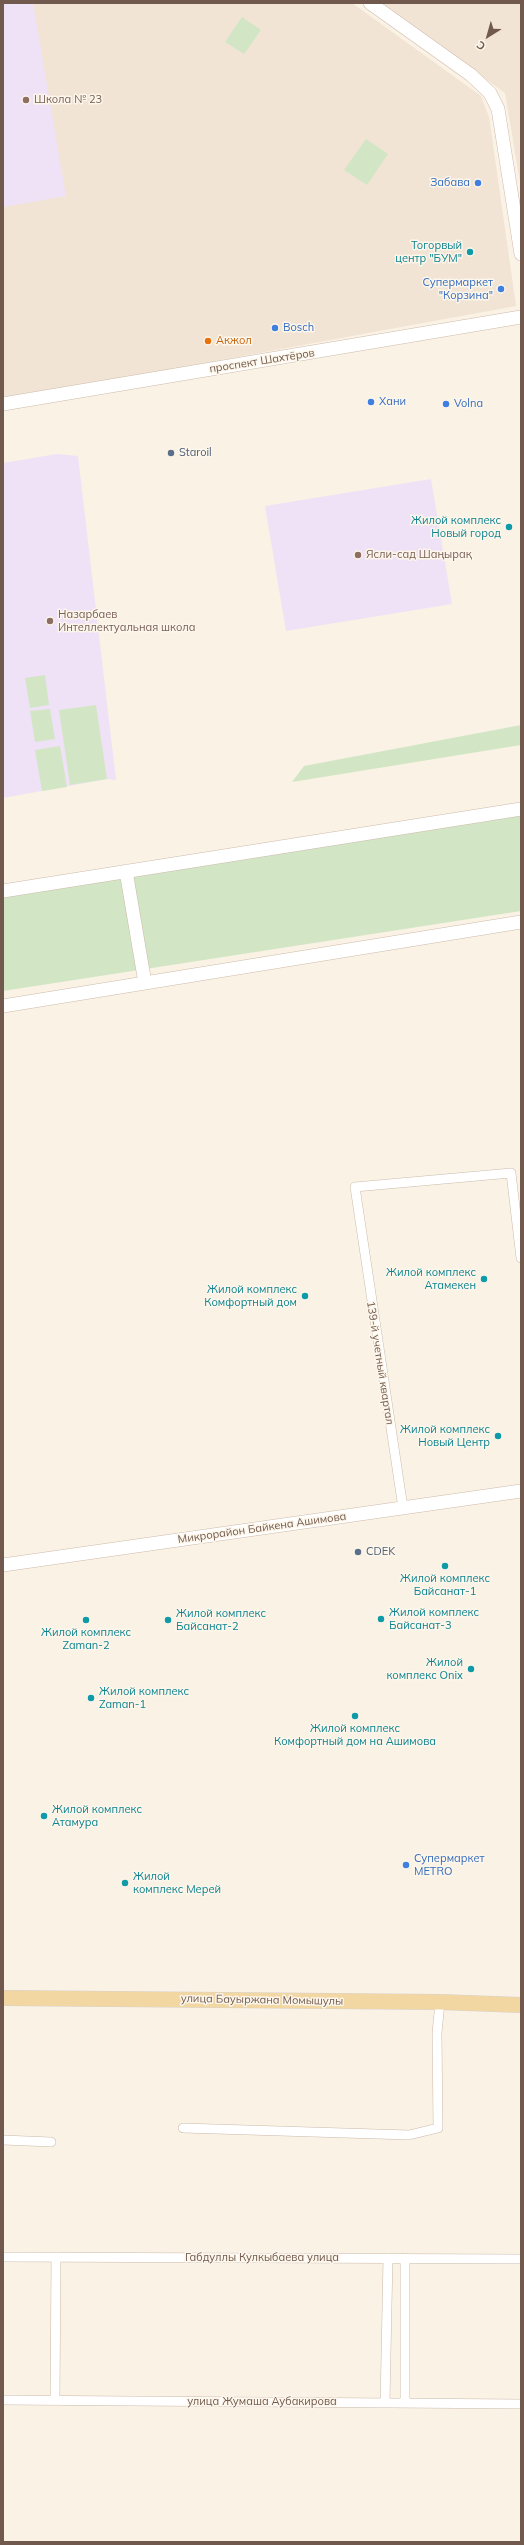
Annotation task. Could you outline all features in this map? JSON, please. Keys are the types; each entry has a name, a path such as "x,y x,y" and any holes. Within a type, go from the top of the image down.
{"main road":[{"name":"улица Бауыржана Момышулы","path":"3,1998 440,2002 521,2005"}],"street":[{"path":"370,3 471,75 490,93 498,109 521,254"},
{"name":"проспект Шахтёров","path":"3,404 521,317"},
{"path":"3,891 314,843 521,809"},
{"path":"126,871 146,983"},
{"path":"3,1006 521,922"},
{"name":"139-й учетный квартал","path":"403,1508 354,1187 511,1173 521,1258"},
{"name":"Микрорайон Байкена Ашимова","path":"3,1565 521,1491"},
{"path":"183,2128 409,2135 438,2128 437,2033 440,2002"},
{"path":"3,2140 51,2142"},
{"name":"Габдуллы Кулкыбаева улица","path":"3,2257 521,2259"},
{"path":"55,2401 56,2257"},
{"path":"385,2403 388,2258"},
{"path":"405,2258 405,2403"},
{"name":"улица Жумаша Аубакирова","path":"3,2400 521,2404"}],"shaded area":[{"path":"3,3 352,3 481,96 489,117 516,306 3,400"},
{"name":"Школа № 23","path":"3,3 33,3 66,196 3,207"},
{"path":"380,3 521,3 521,188 505,93"},
{"name":"Назарбаев Интеллектуальная школа","path":"57,454 78,456 116,780 107,779 3,798 3,463"},
{"name":"Ясли-сад Шаңырақ","path":"431,479 452,604 286,631 265,506"}],"green space":[{"path":"242,17 261,30 244,54 225,42"},
{"path":"366,139 388,154 367,185 344,170"},
{"path":"45,675 49,705 30,708 25,678"},
{"path":"96,705 107,779 70,785 59,710"},
{"path":"50,709 55,739 35,742 30,711"},
{"path":"521,725 521,745 292,782 304,766"},
{"path":"60,746 67,787 42,791 35,750"},
{"path":"521,814 521,911 3,991 3,897"}],"place":[{"name":"Школа № 23","path":"26,100"},
{"name":"Забава","path":"478,183"},
{"name":"Тогорвый центр \"БУМ\"","path":"470,252"},
{"name":"Супермаркет \"Корзина\"","path":"501,289"},
{"name":"Bosch","path":"275,328"},
{"name":"Акжол","path":"208,341"},
{"name":"Хани","path":"371,402"},
{"name":"Volna","path":"446,404"},
{"name":"Staroil","path":"171,453"},
{"name":"Жилой комплекс Новый город","path":"509,527"},
{"name":"Ясли-сад Шаңырақ","path":"358,555"},
{"name":"Назарбаев Интеллектуальная школа","path":"50,621"},
{"name":"Жилой комплекс Атамекен","path":"484,1279"},
{"name":"Жилой комплекс Комфортный дом","path":"305,1296"},
{"name":"Жилой комплекс Новый Центр","path":"498,1436"},
{"name":"CDEK","path":"358,1552"},
{"name":"Жилой комплекс Байсанат-1","path":"445,1566"},
{"name":"Жилой комплекс Байсанат-3","path":"381,1619"},
{"name":"Жилой комплекс Zaman-2","path":"86,1620"},
{"name":"Жилой комплекс Байсанат-2","path":"168,1620"},
{"name":"Жилой комплекс Onix","path":"471,1669"},
{"name":"Жилой комплекс Zaman-1","path":"91,1698"},
{"name":"Жилой комплекс Комфортный дом на Ашимова","path":"355,1716"},
{"name":"Жилой комплекс Атамура","path":"44,1816"},
{"name":"Супермаркет METRO","path":"406,1865"},
{"name":"Жилой комплекс Мерей","path":"125,1883"}]}
